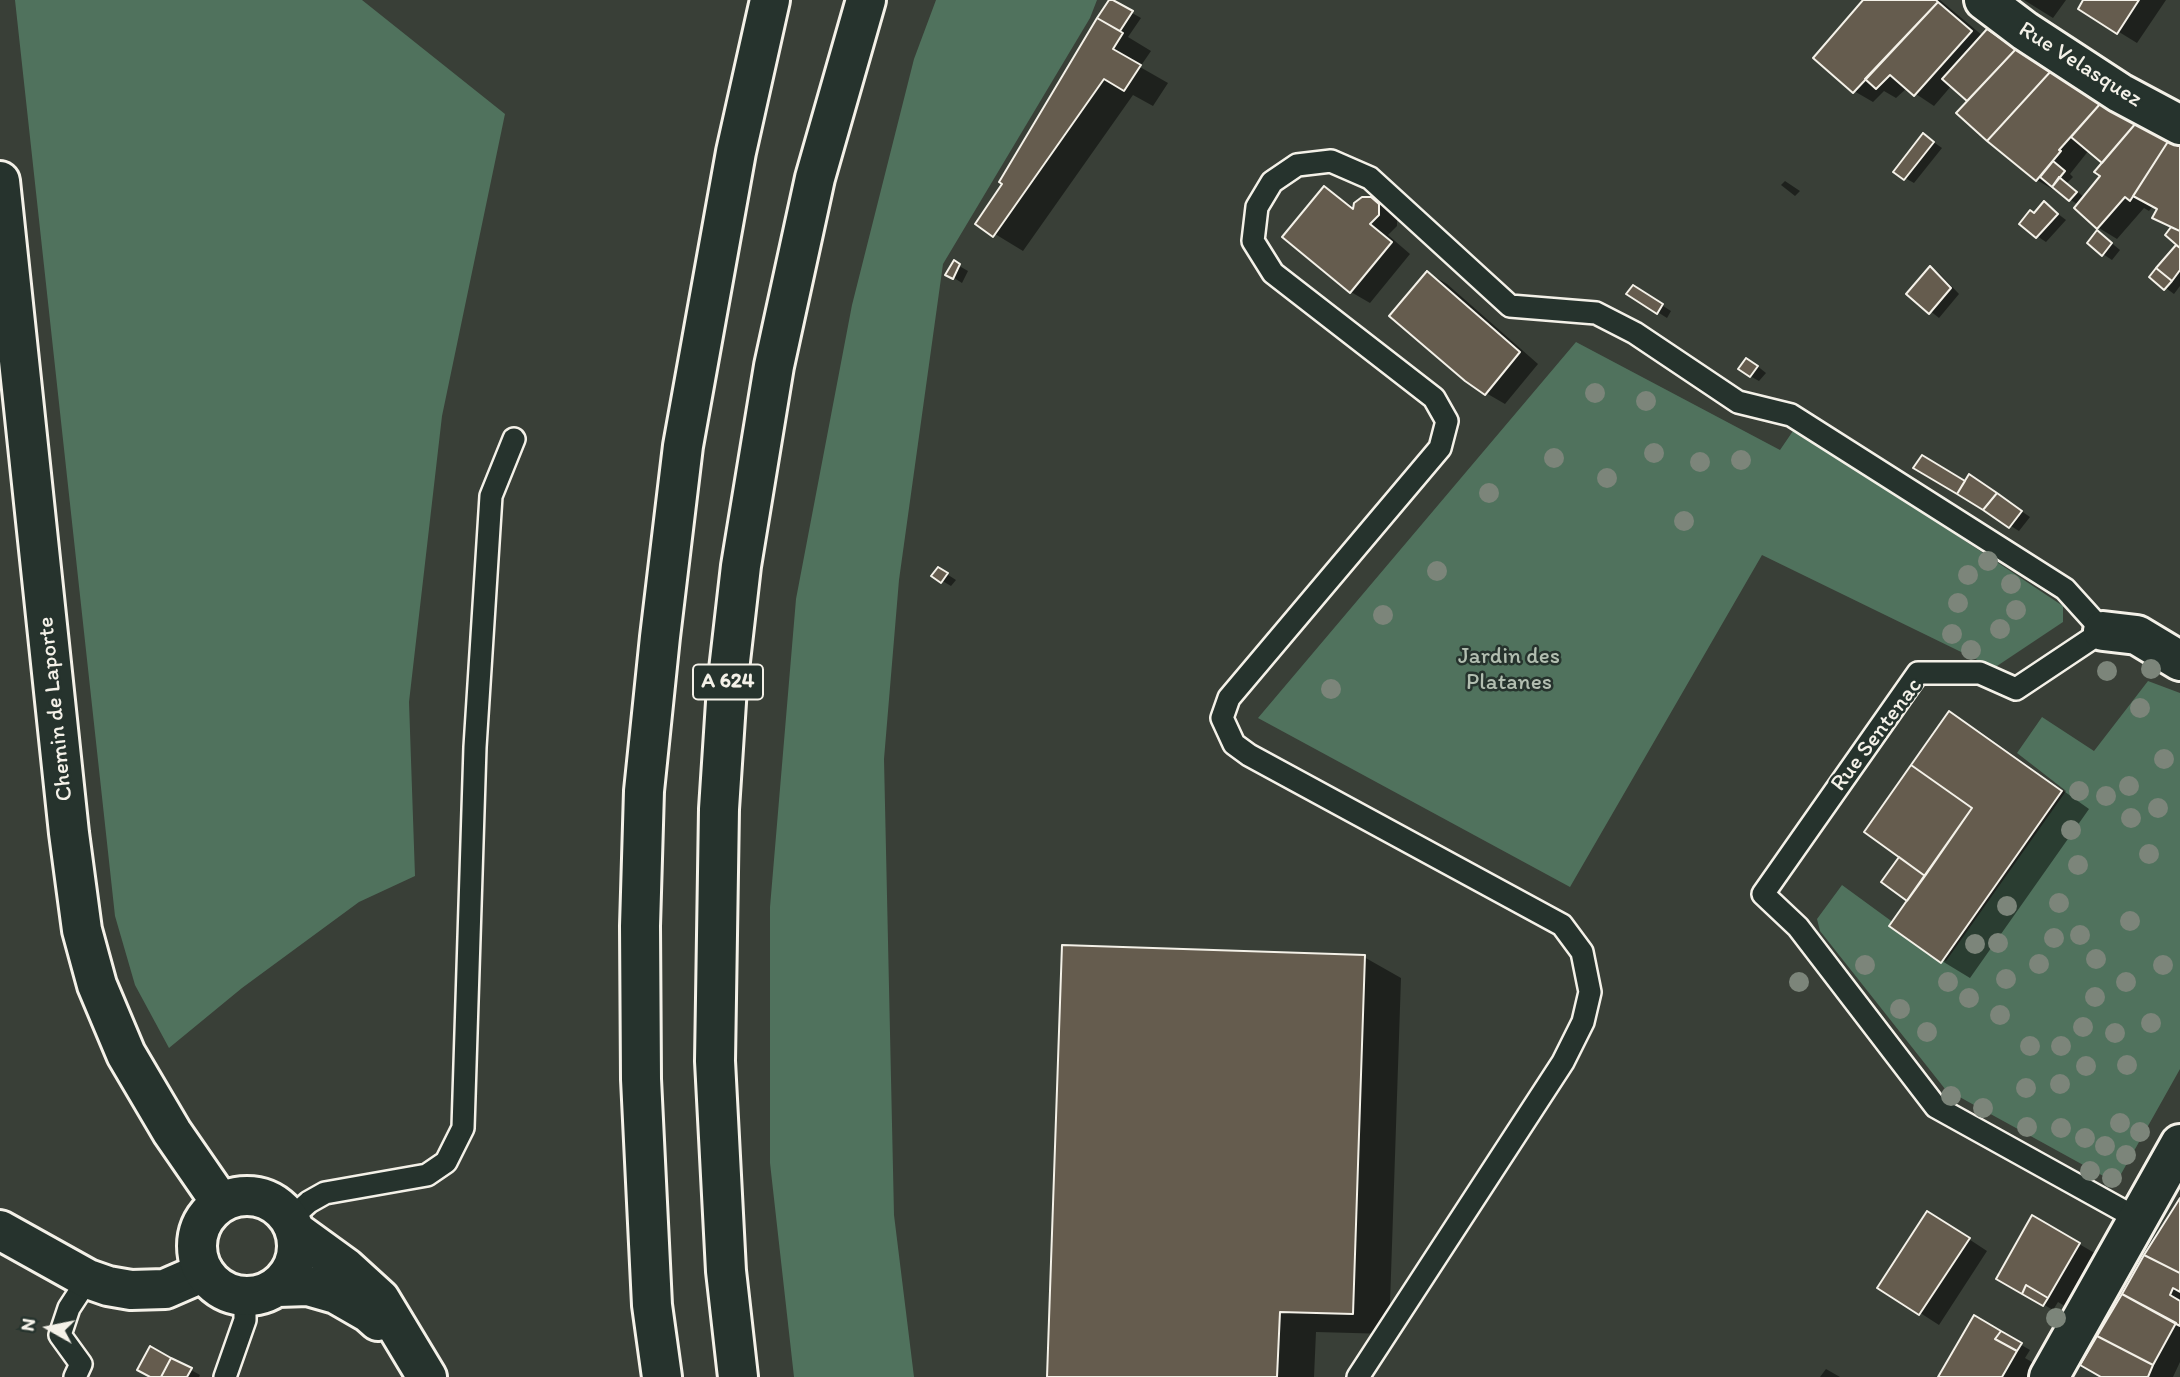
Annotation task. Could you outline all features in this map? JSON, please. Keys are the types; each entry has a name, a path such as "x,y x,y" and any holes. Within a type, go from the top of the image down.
{"main road":[{"path":"662,1377 652,1305 641,1079 640,926 644,791 683,446 736,152 770,0"},
{"name":"A 624","path":"738,1377 726,1272 715,1061 719,809 727,687 741,566 774,366 815,177 866,0"},
{"name":"Rue Velasquez","path":"1984,0 2025,31 2120,93 2180,125"},
{"name":"Chemin de Laporte","path":"0,181 69,833 82,930 97,985 126,1054 172,1132 221,1203"},
{"path":"2103,631 2137,635 2180,662"},
{"path":"2049,1377 2180,1144"},
{"path":"406,1345 369,1313 336,1294 308,1286 229,1293 214,1284 204,1272 198,1253 199,1234 207,1216 221,1203 233,1198 258,1197 280,1208 292,1225 380,1299 427,1377"},
{"path":"262,1292 288,1275 295,1262 298,1246 292,1225"},
{"path":"0,1230 88,1279 108,1286 131,1290 165,1289 204,1272"}],"lane":[{"path":"1358,1377 1563,1062 1583,1022 1590,992 1582,952 1562,925 1249,755 1234,744 1222,718 1229,698 1440,448 1447,421 1434,398 1273,273 1253,241 1257,207 1272,182 1297,165 1331,161 1370,178 1510,306 1596,313 1635,333 1738,402 1791,415 2065,589 2103,631"},
{"path":"292,1225 309,1202 325,1193 427,1175 446,1162 463,1128 475,747 491,496 514,439"},
{"name":"Rue Sentenac","path":"2103,631 2015,690 1980,673 1918,673 1763,894 1798,927 1936,1107 2137,1219"},
{"path":"75,1377 81,1364 60,1335 69,1308 88,1279"},
{"path":"225,1377 245,1320 262,1292"}],"green space":[{"path":"15,0 362,0 505,114 442,416 409,702 415,876 359,902 242,988 169,1048 135,985 115,916"},
{"path":"936,0 1097,0 1090,18 943,264 899,580 884,759 894,1215 914,1377 794,1377 770,1163 770,907 796,599 852,305 914,59"},
{"name":"Jardin des Platanes","path":"1576,342 1780,450 1795,428 2063,606 2063,622 1994,668 1762,555 1570,887 1258,718"},
{"path":"2148,681 2180,693 2180,1069 2116,1183 1945,1089 1820,931 1817,919 1842,885 1946,961 2066,791 2017,753 2042,717 2094,751"}],"building":[{"path":"1109,0 1133,11 1120,31 1097,18"},
{"path":"1863,0 1938,2 1853,93 1813,58"},
{"path":"2083,0 2139,0 2117,34 2078,9"},
{"path":"1938,2 1972,31 1914,96 1890,75 1876,89 1865,79"},
{"path":"1097,18 1123,33 1113,49 1141,65 1124,91 1104,79 993,237 975,224 1002,184 999,182"},
{"path":"1987,29 2016,49 1967,101 1942,79"},
{"path":"2016,49 2051,71 1987,141 1956,113"},
{"path":"2051,71 2100,104 2059,150 2061,151 2036,181 1987,141"},
{"path":"2100,104 2136,123 2102,163 2071,137"},
{"path":"2136,123 2169,140 2130,201 2125,197 2097,229 2074,208 2100,176 2094,172"},
{"path":"1923,133 1934,142 1904,180 1893,172"},
{"path":"2169,140 2180,146 2180,231 2152,218 2157,209 2133,196"},
{"path":"2053,161 2065,171 2052,187 2040,177"},
{"path":"2059,177 2077,192 2069,201 2052,187"},
{"path":"1324,186 1353,209 1354,203 1362,197 1371,197 1379,204 1379,215 1370,224 1392,242 1350,293 1282,237"},
{"path":"2044,201 2058,214 2036,238 2019,224 2030,210 2034,213"},
{"path":"2171,227 2180,231 2180,248 2165,235"},
{"path":"2097,230 2112,243 2102,256 2087,243"},
{"path":"2176,245 2180,248 2180,270 2172,281 2156,268"},
{"path":"954,260 960,264 953,279 945,275"},
{"path":"1930,266 1951,288 1929,314 1906,294"},
{"path":"2156,268 2172,281 2164,290 2149,277"},
{"path":"1427,271 1520,352 1485,395 1389,316"},
{"path":"1633,285 1663,304 1657,314 1626,294"},
{"path":"1746,358 1758,366 1750,377 1738,369"},
{"path":"1922,455 1965,481 1957,494 1913,468"},
{"path":"1969,474 1997,493 1983,510 1957,494"},
{"path":"1997,493 2022,511 2009,528 1983,510"},
{"path":"938,567 948,573 941,583 931,576"},
{"path":"1949,711 2062,791 1941,963 1889,926 1972,808 1911,765"},
{"path":"1911,765 1972,808 1925,876 1864,832"},
{"path":"1899,857 1925,876 1907,901 1881,882"},
{"path":"1062,945 1365,955 1353,1314 1280,1312 1277,1377 1047,1377"},
{"path":"2180,1198 2180,1273 2144,1255"},
{"path":"1927,1211 1970,1238 1919,1315 1877,1288"},
{"path":"2032,1215 2080,1243 2048,1298 2026,1285 2022,1294 1996,1279"},
{"path":"2144,1255 2180,1273 2180,1292 2173,1288 2170,1295 2180,1301 2180,1326 2122,1294"},
{"path":"2026,1285 2048,1298 2043,1306 2022,1294"},
{"path":"2122,1294 2176,1323 2153,1365 2097,1336"},
{"path":"1974,1315 2001,1331 1995,1339 2017,1351 2002,1377 1938,1377"},
{"path":"2001,1331 2022,1343 2017,1351 1995,1339"},
{"path":"2097,1336 2153,1365 2148,1377 2101,1377 2080,1365"},
{"path":"150,1346 171,1358 161,1377 150,1377 137,1370"},
{"path":"171,1358 192,1368 187,1377 161,1377"}]}
